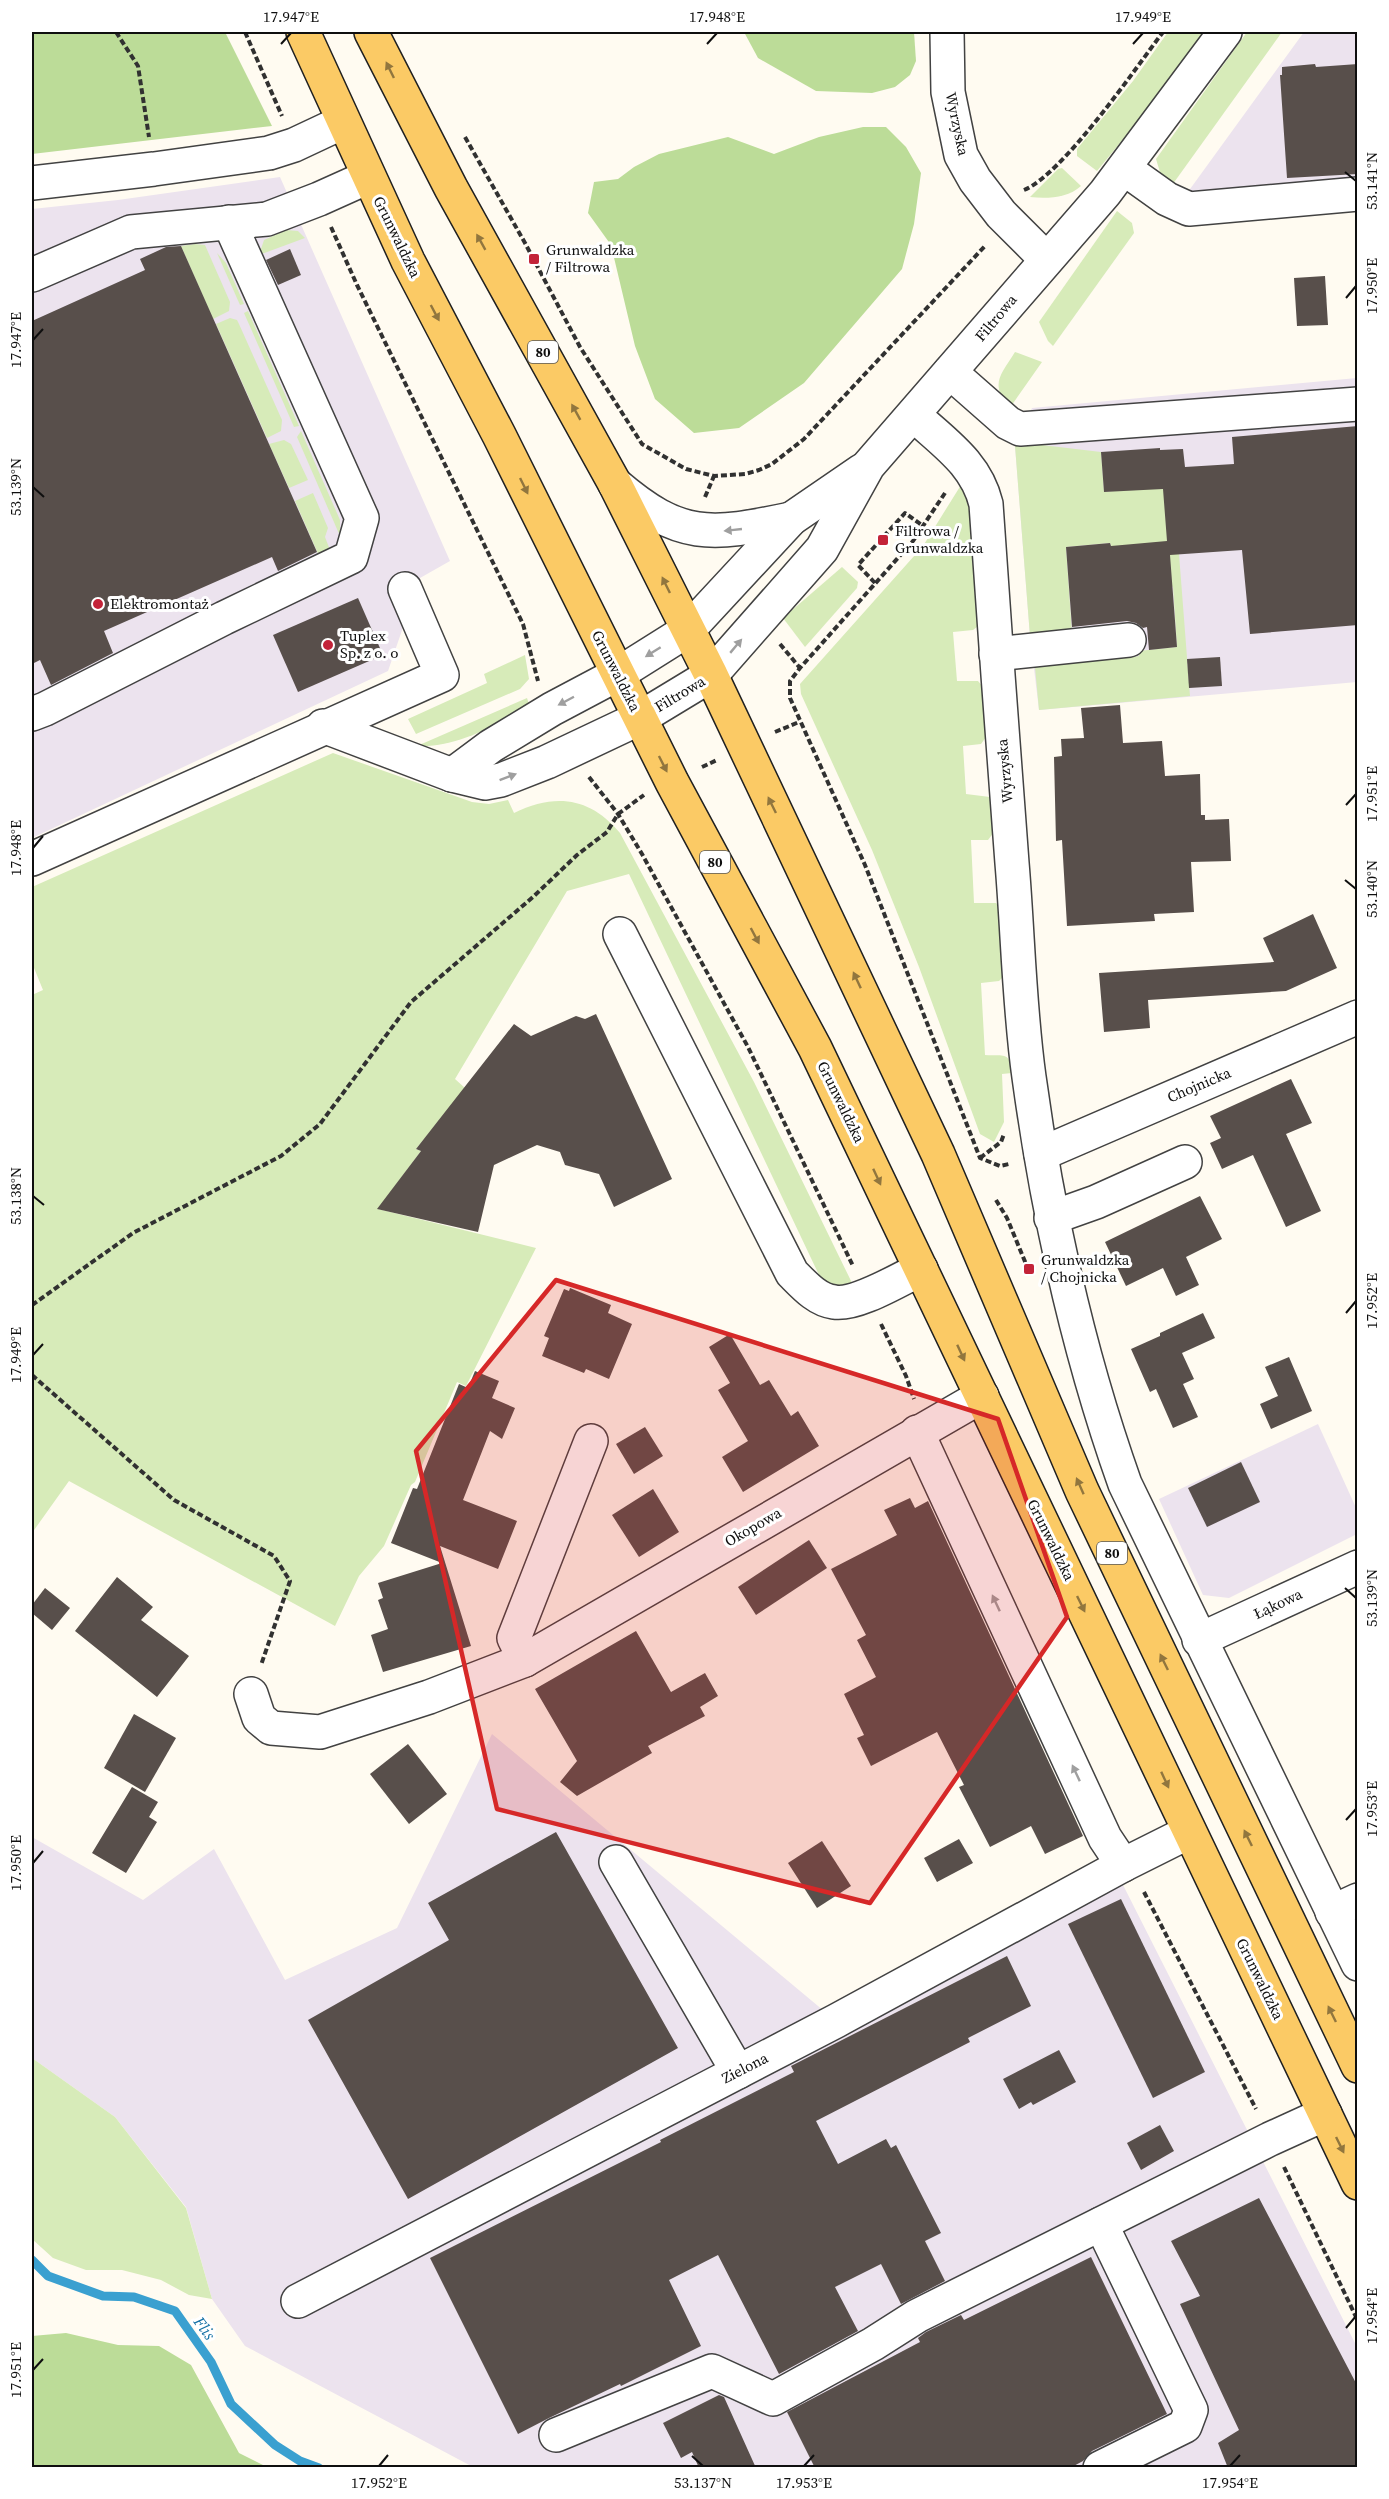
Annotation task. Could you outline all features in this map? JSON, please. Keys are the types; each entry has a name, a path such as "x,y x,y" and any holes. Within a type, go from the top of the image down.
{"main road":[{"name":"Grunwaldzka","path":"303,32 408,261 499,435 640,718 815,1048 1358,2183"},
{"name":"80","path":"371,32 451,188 615,484 711,675 938,1154 1082,1491 1358,2066"}],"street":[{"name":"Wyrzyska","path":"947,32 948,92 961,155 975,180 1001,214 1046,260"},
{"name":"Filtrowa","path":"323,726 452,775 485,783 501,780 573,750 640,718 711,675 822,549 868,466 1125,169 1225,32"},
{"path":"32,183 268,153 294,145 343,122"},
{"path":"1125,169 1167,199 1189,209 1358,194"},
{"path":"32,276 131,232 267,219 319,200 368,177"},
{"path":"32,714 351,557 362,518 230,222"},
{"path":"950,372 1008,423 1020,429 1358,404"},
{"name":"Wyrzyska","path":"914,415 969,466 980,483 986,504 1029,1074 1051,1218 1085,1361 1125,1484 1199,1640 1345,1906 1358,1964"},
{"name":"Filtrowa","path":"452,775 491,746 538,717 618,674 688,630 791,519 868,466"},
{"path":"615,484 653,514 687,529 739,530 791,519"},
{"path":"32,859 323,726 442,675 405,589"},
{"path":"996,654 1129,640"},
{"path":"620,934 792,1273 808,1289 834,1302 849,1302 921,1269"},
{"name":"Chojnicka","path":"1041,1154 1358,1017"},
{"path":"1051,1218 1096,1202 1185,1162"},
{"name":"Okopowa","path":"251,1694 259,1718 271,1728 320,1732 429,1697 525,1660 916,1417 982,1396"},
{"path":"916,1417 1106,1838 1132,1875"},
{"path":"525,1660 514,1638 591,1441"},
{"name":"Łąkowa","path":"1199,1640 1358,1567"},
{"name":"Zielona","path":"298,2301 836,2021 1132,1875 1189,1832"},
{"path":"616,1862 738,2072"},
{"path":"556,2435 712,2371 773,2399 873,2344 917,2316 1270,2139 1325,2114"},
{"path":"1100,2468 1185,2426 1191,2410 1101,2224"}],"path":[{"path":"116,32 138,66 154,169"},
{"path":"246,32 294,145"},
{"path":"1024,190 1035,184 1069,151 1122,87 1162,32"},
{"path":"461,129 541,271 580,347 642,444 686,469 714,476 745,474 759,470 804,439 979,250"},
{"path":"319,200 357,285 527,633 540,685"},
{"path":"948,489 913,541 790,681 790,698 865,865 980,1158 981,1168"},
{"path":"876,583 858,565 905,513 923,526"},
{"path":"774,636 800,668"},
{"path":"775,732 799,722"},
{"path":"586,774 618,814 642,854 748,1047 906,1376 916,1417"},
{"path":"32,1305 133,1233 281,1156 320,1124 411,1002 533,897 577,855 607,832 618,814 642,796"},
{"path":"980,1158 1001,1142 1005,1131"},
{"path":"980,1158 1000,1166 1041,1154"},
{"path":"992,1193 1007,1218 1030,1273"},
{"path":"32,1375 174,1500 274,1556 290,1581 251,1694"},
{"path":"1132,1875 1235,2065 1358,2321"}],"highlighted area":[{"path":"556,1280 998,1419 1067,1617 870,1903 497,1809 416,1451"}],"shaded area":[{"path":"1304,32 1357,32 1357,180 1185,196"},
{"path":"280,177 450,561 420,578 388,671 32,838 32,209 118,200"},
{"path":"1357,378 1357,682 1039,710 1030,636 1015,446 1032,408"},
{"path":"1318,1424 1357,1510 1357,1534 1229,1598 1203,1595 1159,1499"},
{"path":"492,1734 836,2021 1122,1883 1357,2347 1357,2467 473,2467 245,2346 212,2299 186,2207 115,2117 32,2058 32,1837 143,1900 214,1849 285,1980 397,1928"}],"green space":[{"path":"32,32 225,32 272,126 32,154"},
{"path":"744,32 914,32 916,61 910,75 895,87 872,93 816,91 758,58"},
{"path":"1168,32 1203,32 1152,104 1097,171 1077,156 1077,149 1133,81"},
{"path":"1247,32 1282,32 1170,188 1163,182 1156,159"},
{"path":"863,127 886,127 906,147 921,173 914,224 902,269 804,383 739,428 694,433 655,399 635,346 611,245 588,213 594,182 618,179 634,167 659,154 728,137 774,154 819,137"},
{"path":"1062,168 1081,186 1057,197 1030,197 1058,169"},
{"path":"1117,211 1132,223 1134,233 1053,346 1039,322"},
{"path":"286,230 298,231 305,238 259,255 264,240"},
{"path":"205,245 230,302 229,311 213,319 181,246"},
{"path":"217,253 226,263 244,304 240,305"},
{"path":"248,311 299,426 294,427 244,313"},
{"path":"230,318 237,320 282,420 281,431 267,438 216,324"},
{"path":"1015,352 1042,362 1009,409 1000,392 999,380"},
{"path":"301,431 340,520 340,536 297,437"},
{"path":"284,440 291,444 308,480 289,488 269,444"},
{"path":"1042,445 1101,452 1104,492 1163,486 1179,554 1190,696 1039,710 1034,657 1125,650 1127,658 1139,656 1138,651 1177,647 1173,587 1111,546 1110,543 1066,547 1072,633 1030,636 1015,446"},
{"path":"961,485 969,506 978,622 977,627 973,630 953,632 957,681 978,681 983,687 986,737 981,744 963,746 966,794 990,797 994,832 988,840 971,840 974,903 996,903 998,905 1005,975 999,981 981,983 985,1055 1001,1055 1008,1058 1012,1073 1002,1074 1004,1122 994,1142 980,1134 919,967 872,850 801,694 800,684 923,546"},
{"path":"313,493 328,528 325,537 330,550 319,556 295,501"},
{"path":"842,567 858,582 857,588 805,647 783,618"},
{"path":"525,655 529,679 520,689 416,734 408,719 487,683 484,674"},
{"path":"527,698 529,704 518,712 476,734 445,744 417,746"},
{"path":"333,753 472,802 489,804 508,800 514,813 544,803 571,802 597,812 609,821 620,833 754,1082 853,1285 842,1289 824,1281 819,1275 629,874 567,891 455,1079 465,1088 416,1149 421,1151 378,1209 536,1248 466,1386 457,1382 415,1482 411,1485 384,1546 359,1576 335,1626 69,1481 32,1533 32,995 43,990 32,963 32,887"},
{"path":"32,2058 115,2117 186,2208 212,2299 189,2295 161,2280 122,2270 86,2270 53,2258 32,2239"},
{"path":"66,2333 118,2345 159,2346 191,2365 239,2453 267,2467 32,2467 32,2336"}],"building":[{"path":"1315,64 1316,67 1358,64 1358,174 1287,178 1280,75 1282,75 1282,67"},
{"path":"181,246 317,552 278,571 272,557 104,631 113,653 51,685 40,660 32,664 32,321 145,270 140,259 166,247"},
{"path":"290,249 301,275 278,285 266,260"},
{"path":"1325,276 1328,325 1297,326 1294,278"},
{"path":"1358,426 1358,625 1250,634 1242,550 1170,555 1177,647 1149,650 1147,627 1143,628 1127,621 1072,627 1066,547 1167,541 1163,489 1104,492 1101,452 1160,448 1160,450 1183,449 1185,467 1234,464 1232,437"},
{"name":"Tuplex Sp. z o. o","path":"358,598 383,655 298,692 273,635"},
{"path":"1220,657 1222,686 1189,688 1187,659"},
{"path":"1120,705 1123,743 1162,741 1165,776 1200,774 1201,815 1205,815 1205,820 1229,819 1231,861 1191,862 1194,912 1154,914 1155,921 1067,926 1062,840 1056,841 1054,757 1062,756 1061,739 1084,738 1081,708"},
{"path":"1313,914 1337,968 1286,991 1148,1000 1150,1028 1104,1032 1099,973 1274,962 1263,938"},
{"path":"596,1014 672,1179 614,1207 599,1174 565,1165 560,1152 537,1145 494,1165 478,1232 377,1209 421,1151 416,1149 514,1024 531,1036 576,1016 585,1019"},
{"path":"1291,1079 1312,1123 1286,1134 1321,1211 1286,1227 1253,1155 1222,1169 1210,1143 1221,1138 1210,1116"},
{"path":"1200,1196 1222,1239 1186,1257 1199,1285 1176,1296 1163,1268 1126,1286 1105,1242"},
{"path":"570,1288 611,1305 608,1313 632,1324 609,1379 586,1369 584,1373 542,1356 549,1338 544,1336 564,1289 569,1291"},
{"path":"1203,1313 1215,1338 1182,1353 1194,1379 1183,1384 1198,1417 1173,1428 1156,1389 1150,1392 1131,1349"},
{"path":"730,1334 760,1385 769,1380 791,1416 798,1411 819,1446 743,1492 722,1457 748,1441 718,1390 730,1383 709,1347"},
{"path":"1289,1357 1312,1411 1271,1429 1260,1404 1278,1396 1265,1367"},
{"path":"475,1371 499,1381 492,1398 515,1408 502,1439 490,1431 463,1500 517,1521 498,1569 440,1546 471,1646 383,1672 371,1635 388,1629 378,1600 383,1598 378,1583 442,1563 391,1543 413,1488 417,1489 459,1384 468,1388"},
{"path":"645,1427 663,1456 634,1474 616,1444"},
{"path":"1241,1462 1260,1502 1207,1527 1188,1488"},
{"path":"653,1489 679,1532 639,1557 612,1515"},
{"path":"910,1498 915,1508 928,1501 1083,1836 1045,1854 1031,1826 990,1847 959,1787 964,1785 937,1732 871,1766 857,1738 864,1735 844,1694 876,1677 857,1640 866,1635 831,1569 897,1535 884,1510"},
{"path":"809,1540 827,1568 756,1615 738,1587"},
{"path":"117,1577 153,1607 141,1620 189,1656 157,1697 75,1631"},
{"path":"45,1588 70,1608 52,1630 32,1613 32,1605"},
{"path":"636,1631 671,1692 705,1673 718,1696 700,1707 705,1716 648,1746 652,1753 577,1796 560,1782 577,1761 535,1689"},
{"path":"134,1714 176,1738 145,1792 104,1768"},
{"path":"408,1744 447,1794 409,1824 370,1774"},
{"path":"132,1787 158,1802 149,1817 157,1822 126,1873 92,1853"},
{"path":"556,1832 678,2048 408,2199 308,2020 449,1940 428,1903"},
{"path":"959,1839 973,1863 937,1882 924,1858"},
{"path":"822,1841 851,1886 817,1908 788,1863"},
{"path":"1121,1899 1205,2072 1153,2098 1068,1924"},
{"path":"1007,1956 1031,2006 968,2038 970,2042 816,2121 838,2164 886,2139 891,2148 896,2145 941,2233 925,2241 945,2281 901,2304 881,2264 835,2287 858,2331 779,2374 718,2255 669,2280 701,2346 518,2434 430,2258 661,2142 660,2140 794,2072 791,2066"},
{"path":"1059,2050 1076,2082 1033,2105 1031,2102 1019,2109 1003,2079"},
{"path":"1160,2125 1174,2151 1141,2170 1127,2143"},
{"path":"1259,2198 1358,2387 1358,2468 1228,2468 1218,2443 1239,2430 1180,2304 1200,2296 1171,2241"},
{"path":"1091,2257 1167,2414 1092,2451 1083,2461 1070,2468 815,2468 787,2412 920,2342 918,2338 926,2332 961,2315 964,2320"},
{"path":"719,2395 724,2397 756,2468 699,2468 692,2452 681,2458 663,2423"}],"waterway":[{"name":"Flis","path":"32,2260 48,2276 103,2296 134,2297 175,2311 211,2362 231,2404 275,2445 300,2461 319,2468"}],"place":[{"name":"Grunwaldzka / Filtrowa","path":"534,259"},
{"name":"Filtrowa / Grunwaldzka","path":"883,540"},
{"name":"Elektromontaż","path":"98,604"},
{"name":"Tuplex Sp. z o. o","path":"328,645"},
{"name":"Grunwaldzka / Chojnicka","path":"1029,1269"}]}
